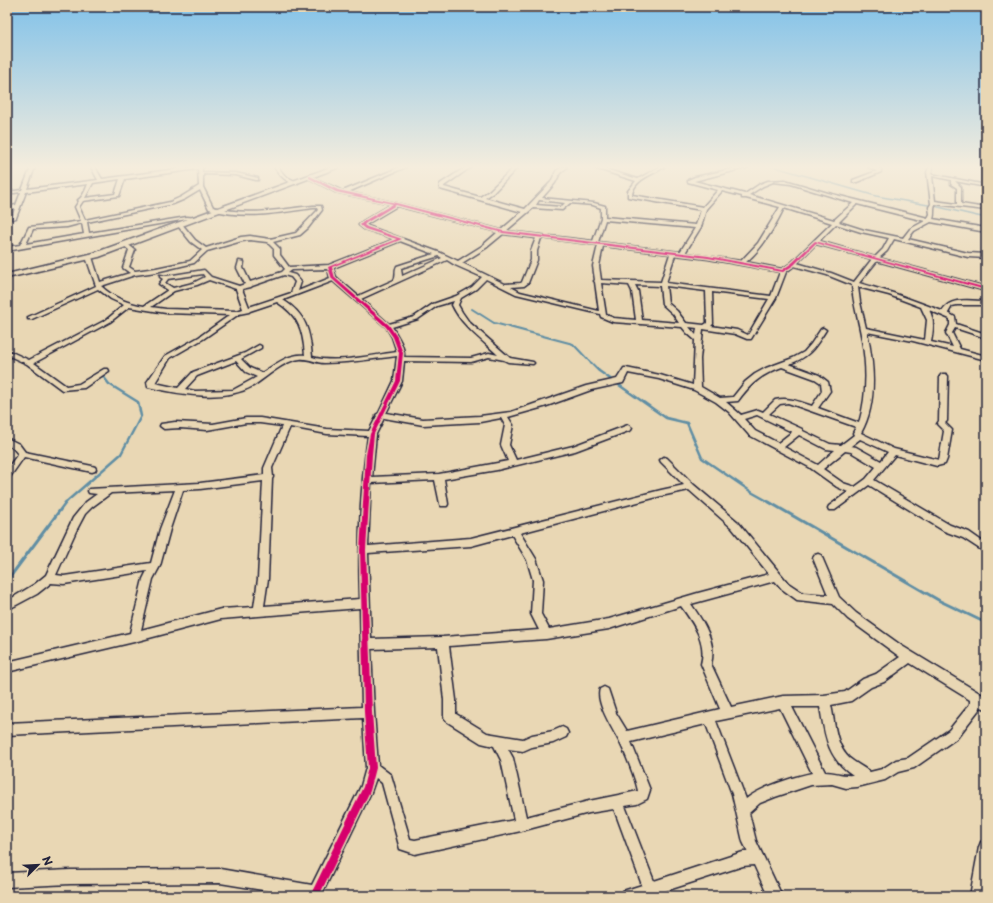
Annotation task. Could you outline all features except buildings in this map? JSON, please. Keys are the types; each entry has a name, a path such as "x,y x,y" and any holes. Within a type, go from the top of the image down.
{"main road":[{"path":"7,276 89,257 223,209"}],"street":[{"path":"14,218 18,209"},
{"path":"77,209 86,221 86,236"},
{"path":"22,247 31,228 67,225 141,209"},
{"path":"214,209 218,211 252,214 299,209"},
{"path":"30,318 108,282 134,273 192,262 205,250 241,239 250,238 270,241 302,233 307,224 320,209"},
{"path":"387,209 362,225 366,228 439,254 518,293 602,313"},
{"path":"416,209 503,232 673,253 742,263 783,271"},
{"path":"518,209 525,211"},
{"path":"457,264 484,247 528,209"},
{"path":"604,209 596,266 603,316 613,320 684,325 737,332 749,338 773,298 783,271 793,264 848,209"},
{"path":"680,254 698,227 704,209"},
{"path":"742,263 750,257 773,224 781,209"},
{"path":"793,209 863,231 905,239 968,255 986,256"},
{"path":"884,209 927,220 986,230"},
{"path":"905,239 912,230 927,220 930,220 932,209"},
{"path":"7,249 188,218 196,219"},
{"path":"603,218 698,227"},
{"path":"59,240 62,229 67,225"},
{"path":"180,225 194,241 205,250"},
{"path":"504,286 522,285 526,283 534,260 534,251 539,237"},
{"path":"859,435 858,432 863,422 868,395 868,363 855,284 885,250 892,237"},
{"path":"156,270 156,272 166,278 204,272 209,278 239,288 249,286 294,267 330,267 400,240"},
{"path":"270,241 270,243 277,249 277,255 286,271 298,282 294,293"},
{"path":"815,242 986,289"},
{"path":"108,282 126,268 132,250 126,245"},
{"path":"673,253 664,284 666,295 665,304 672,307 691,336 699,340"},
{"path":"397,280 399,276 399,267 439,254"},
{"path":"89,257 99,286 113,298 128,305 166,311 237,313 247,311 334,279"},
{"path":"357,299 446,258"},
{"path":"241,262 240,268 249,286"},
{"path":"793,264 891,294 953,318 953,325 949,333 958,351"},
{"path":"7,880 70,877 220,876 315,894 367,788 372,768 363,603 362,550 372,434 398,381 400,356 395,337 388,326 334,279 330,267"},
{"path":"126,268 134,273"},
{"path":"388,326 416,318 435,305 458,297 474,288 485,277"},
{"path":"166,278 162,284 172,290"},
{"path":"145,308 172,290 195,284 209,278"},
{"path":"597,281 611,283 630,282 664,284 773,298"},
{"path":"630,282 635,291 639,322"},
{"path":"239,288 247,311"},
{"path":"702,327 710,324 709,290"},
{"path":"458,297 455,306 467,323 506,358 512,361 531,363"},
{"path":"278,300 286,304 302,321 308,340 309,358"},
{"path":"944,314 947,308 954,304 971,301 986,303"},
{"path":"29,363 108,321 128,305"},
{"path":"922,306 927,310 931,322 928,343"},
{"path":"237,313 202,338 167,358 151,382 151,385 154,387 195,393 234,392 291,360 304,356 317,361 400,356 471,360 489,355 506,358"},
{"path":"953,325 986,336"},
{"path":"697,388 699,340 702,327"},
{"path":"863,329 928,343 986,358"},
{"path":"718,400 735,399 745,385 754,376 776,366 784,365 807,352 823,330"},
{"path":"179,391 195,374 237,358 259,347"},
{"path":"7,352 29,363 65,388 81,386 106,371"},
{"path":"237,358 248,370 262,376"},
{"path":"784,365 817,377 824,382 826,391 813,410"},
{"path":"380,415 423,422 480,419 503,415 541,405 590,388 620,381 626,370 660,377 697,388 718,400 740,418 752,433 818,469 840,485 856,490"},
{"path":"859,435 892,451 937,463 942,462 944,459 948,430 941,424 943,421 944,376"},
{"path":"764,415 778,402 789,401 860,426"},
{"path":"740,418 753,413 764,415 829,447 844,447 853,449 882,466"},
{"path":"503,415 509,425 505,445 513,463"},
{"path":"164,426 173,424 205,427 253,420 346,433 372,434"},
{"path":"258,611 265,549 269,477 268,468 287,424"},
{"path":"367,480 439,477 513,463 575,448 628,428"},
{"path":"779,447 799,431"},
{"path":"818,469 859,435"},
{"path":"7,441 16,446 22,454 92,469"},
{"path":"832,508 869,482 890,456 892,451"},
{"path":"7,475 22,454"},
{"path":"664,460 691,487 735,525 785,586 801,596 821,597 835,600"},
{"path":"92,491 180,487 269,477"},
{"path":"439,477 444,504"},
{"path":"869,482 947,528 966,535 986,549"},
{"path":"134,637 148,580 155,566 165,529 180,487"},
{"path":"362,550 471,542 661,493 691,487"},
{"path":"7,606 49,579 78,517 87,505 99,496 116,490"},
{"path":"514,531 531,559 538,580 536,614 546,634"},
{"path":"742,810 756,799 773,791 811,779 832,778 846,782 884,774 896,766 910,764 953,734 981,699 898,650 852,616 835,600 818,558"},
{"path":"49,579 64,580 155,566"},
{"path":"365,644 443,642 546,634 609,624 777,576"},
{"path":"821,597 831,588"},
{"path":"684,602 693,614 708,645 709,657 706,664 728,714"},
{"path":"7,667 134,637 221,614 363,603"},
{"path":"443,642 450,700 450,717 485,739 498,742 523,745 530,741 557,736 562,733"},
{"path":"624,738 709,717 783,702 824,701 848,697 867,683 880,678 910,657"},
{"path":"372,768 387,779 405,844 415,847 521,825 589,807 637,798 643,795 644,790 624,738 611,716 604,693"},
{"path":"824,701 833,740 838,754 846,762 869,778"},
{"path":"783,702 822,779"},
{"path":"7,729 368,712"},
{"path":"709,717 738,794 750,842 775,896"},
{"path":"498,742 507,758 521,825"},
{"path":"617,802 651,890"},
{"path":"977,896 986,847"},
{"path":"628,896 651,890 670,882 743,859 758,858"}],"waterway":[{"path":"948,209 986,218"},
{"path":"472,309 494,323 573,344 592,364"},
{"path":"592,364 599,371 666,418 687,423 702,458 753,493 771,503"},
{"path":"66,502 121,454 141,416 138,402 109,384 103,376"},
{"path":"7,581 66,502"},
{"path":"769,502 940,601 986,623"}],"cycle path":[{"path":"314,896 367,788 372,768 368,712 363,550 369,455 372,434 398,381 401,353 395,337 388,326 333,278 330,267 400,239 366,228 362,225 387,209"},
{"path":"416,209 503,232 708,257 783,271 793,264 815,242 986,289"}]}
